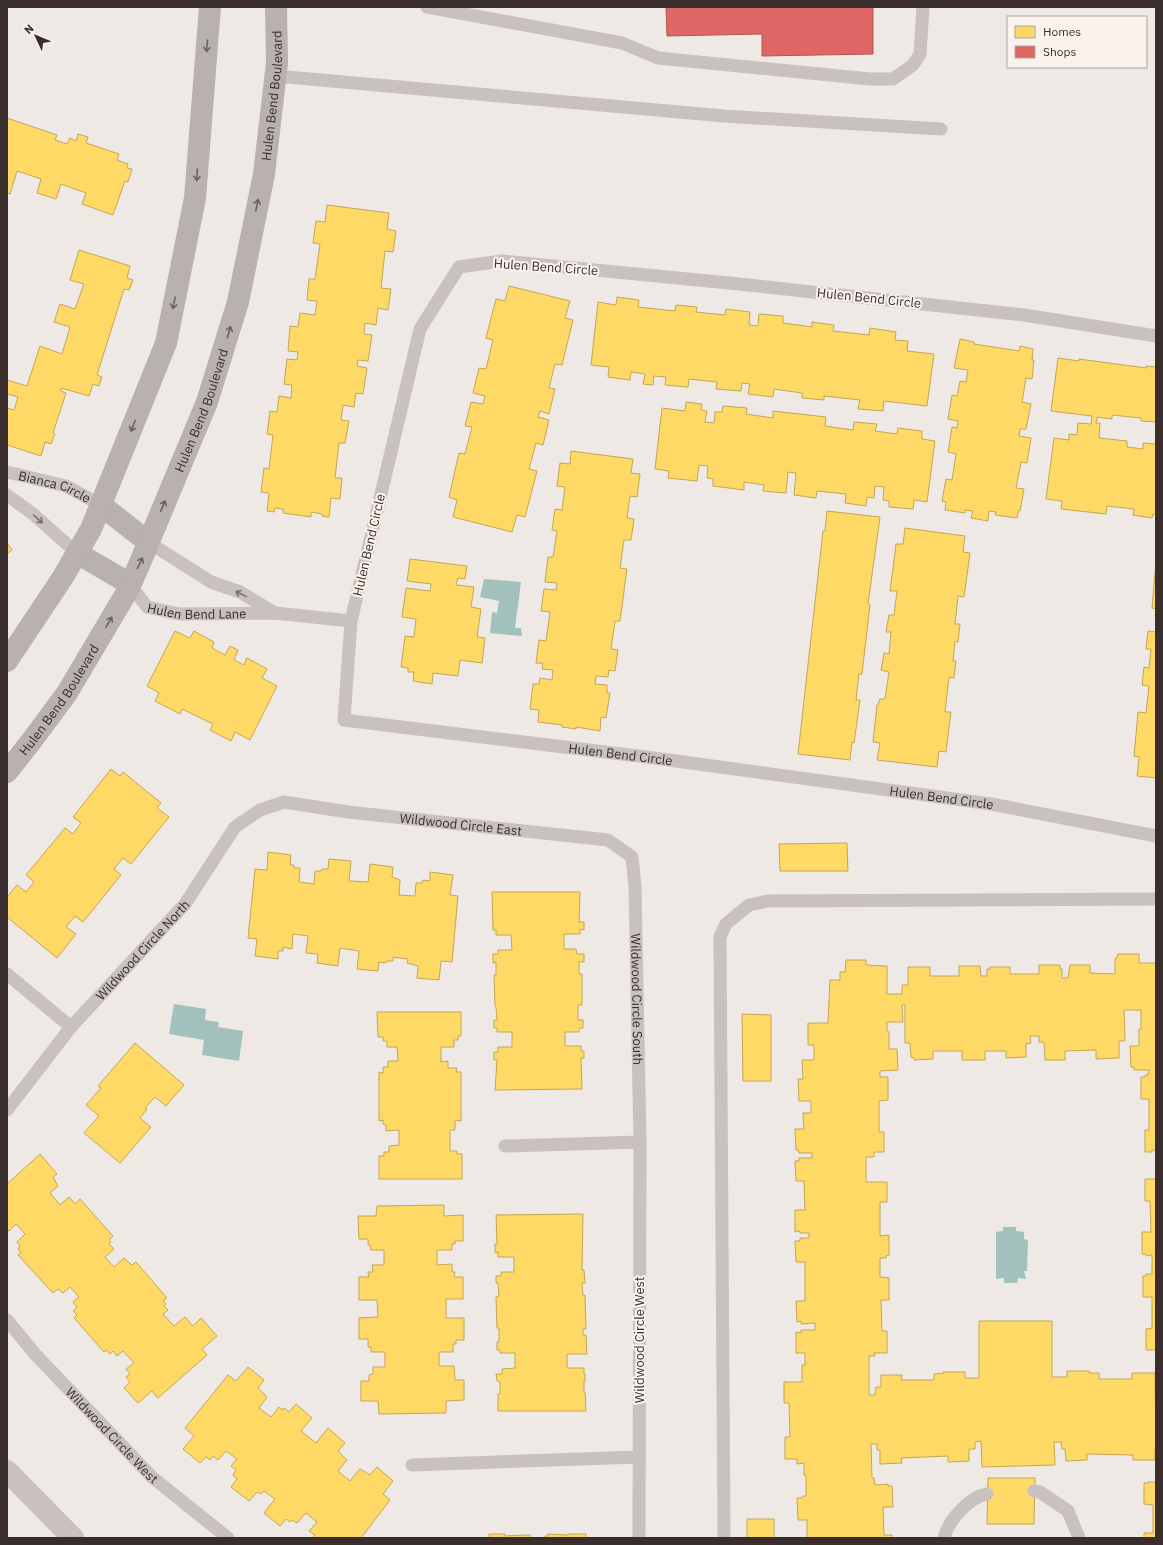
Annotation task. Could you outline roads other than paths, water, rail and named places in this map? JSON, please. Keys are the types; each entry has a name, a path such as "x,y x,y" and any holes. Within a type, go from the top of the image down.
{"street":[{"path":"7,661 63,577 91,529 166,343 195,198 210,7"},
{"name":"Hulen Bend Boulevard","path":"7,772 67,692 130,584 207,402 238,302 264,174 278,63 276,7"},
{"path":"101,506 148,542"},
{"path":"77,553 130,584"},
{"path":"7,1471 73,1538"}],"lane":[{"path":"427,7 622,43 658,58 870,79 894,79 913,65 920,54 923,7"},
{"path":"276,76 724,116 941,129"},
{"name":"Hulen Bend Circle","path":"1156,336 1024,315 738,284 502,261 459,267 420,329 351,621 344,720 646,757 991,804 1156,836"},
{"name":"Bianca Circle","path":"7,472 66,486 101,506"},
{"name":"Bianca Circle","path":"7,495 32,514 77,553"},
{"name":"Hulen Bend Lane","path":"148,542 210,582 240,592 275,613"},
{"name":"Hulen Bend Lane","path":"130,584 147,607 180,614 275,613 351,621"},
{"name":"Wildwood Circle East","path":"284,802 348,812 608,840 632,857"},
{"name":"Wildwood Circle North","path":"7,1110 71,1027 185,904 235,827 260,810 284,802"},
{"name":"Wildwood Circle South","path":"632,857 635,886 640,1142"},
{"path":"724,1538 720,937 726,924 749,906 768,901 1156,899"},
{"path":"7,974 71,1027"},
{"path":"505,1146 640,1142"},
{"name":"Wildwood Circle West","path":"639,1538 640,1142"},
{"name":"Wildwood Circle West","path":"7,1320 35,1354 152,1477 228,1538"},
{"path":"412,1465 639,1457"},
{"path":"1034,1491 1040,1492 1068,1511 1079,1538"},
{"path":"944,1538 954,1518 966,1506 987,1494"}],"water":[{"path":"484,579 521,582 515,628 521,628 522,636 490,633 492,612 497,613 499,601 480,597"},
{"path":"174,1004 206,1009 205,1020 219,1022 218,1027 243,1031 239,1061 202,1055 204,1040 169,1034"},
{"path":"1003,1227 1016,1227 1016,1231 1024,1232 1024,1239 1028,1240 1027,1271 1024,1271 1026,1279 1018,1278 1017,1283 1004,1283 1004,1278 996,1279 996,1232 1003,1231"}]}
